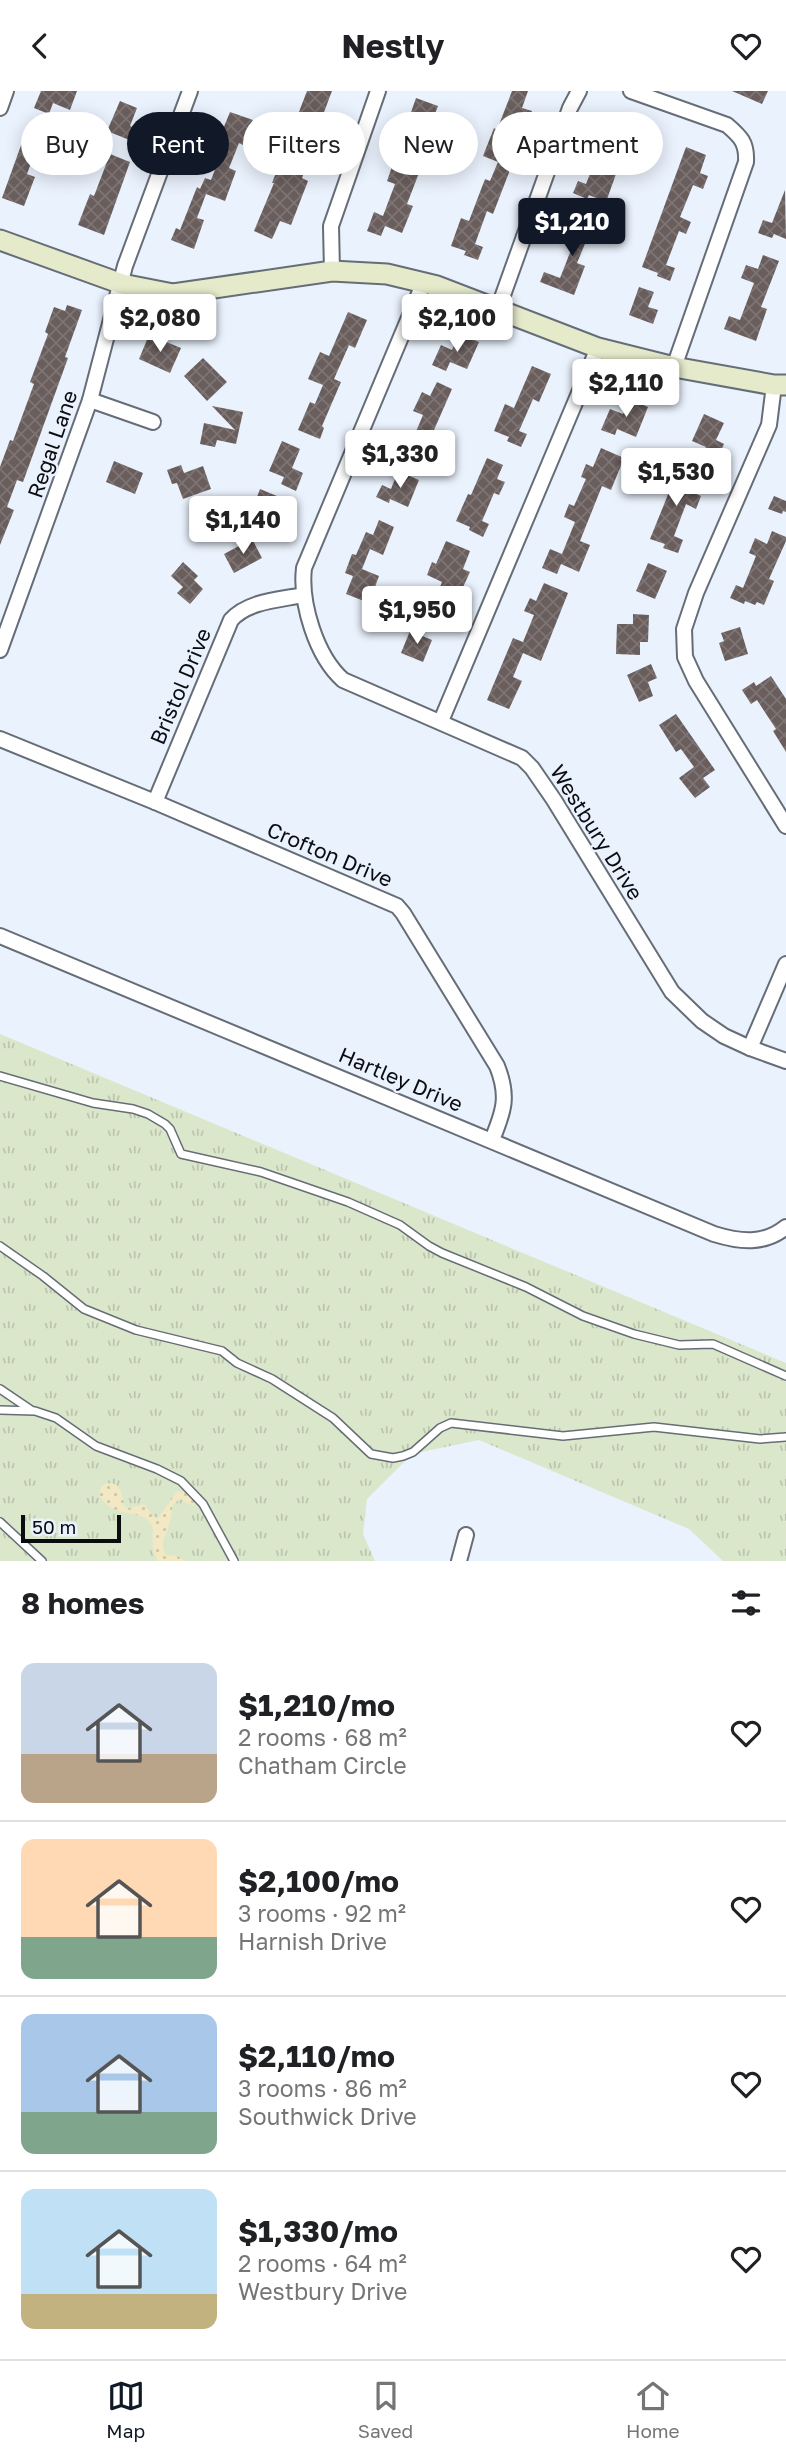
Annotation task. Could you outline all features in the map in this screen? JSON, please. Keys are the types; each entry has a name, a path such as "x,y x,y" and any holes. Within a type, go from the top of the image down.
{"street":[{"path":"0,108 6,91"},
{"name":"Regal Lane","path":"0,650 90,400 125,266 190,91"},
{"path":"332,271 331,226 378,91"},
{"path":"498,309 570,108 579,91"},
{"path":"631,91 727,125 747,148 746,162 674,367"},
{"path":"0,240 122,284 173,294 332,271 387,274 424,282 598,348 674,367 780,385 769,425 696,593 684,629 684,641 685,657 696,681 786,826"},
{"name":"Westbury Drive","path":"424,282 304,568 303,595 321,651 333,671 343,680 512,752 532,768 672,992 702,1021 724,1036 786,1061"},
{"path":"441,720 598,348"},
{"path":"90,400 153,422"},
{"name":"Bristol Drive","path":"155,802 231,620 251,606 303,595"},
{"name":"Crofton Drive","path":"0,739 397,906 497,1066 505,1098 492,1140"},
{"name":"Hartley Drive","path":"0,936 731,1239 761,1240 775,1236 786,1227"},
{"path":"750,1048 786,964"},
{"path":"460,1561 466,1535"}],"lane":[{"path":"0,1076 93,1103 148,1114 165,1124 181,1154 186,1157 218,1161 261,1172 359,1207 400,1225 442,1253 526,1287 583,1316 666,1343 689,1346 713,1344 786,1376"},
{"path":"0,1247 44,1276 84,1309 136,1330 222,1351 237,1363 272,1379 333,1418 371,1454 393,1458 403,1456 413,1452 440,1428 451,1423 563,1436 654,1427 760,1439 786,1437"},
{"path":"0,1389 32,1411"},
{"path":"0,1410 32,1411 56,1418 96,1446 150,1465 181,1481 203,1504 234,1561"},
{"path":"0,1522 42,1561"}],"green space":[{"path":"0,1034 786,1363 786,1561 723,1561 689,1529 479,1440 412,1454 367,1499 363,1534 375,1561 0,1561"}],"sand":[{"path":"106,1483 118,1487 125,1507 144,1504 153,1516 158,1518 177,1492 191,1494 195,1501 193,1506 180,1499 173,1505 163,1545 166,1555 178,1556 185,1561 158,1561 153,1549 151,1524 140,1516 119,1511 105,1503 99,1495 101,1487"}],"building":[{"path":"41,91 77,91 70,110 53,103 50,112 34,108"},
{"path":"307,91 332,91 324,112 299,112"},
{"path":"512,91 528,91 522,108 532,112 504,112"},
{"path":"732,91 768,91 762,104"},
{"path":"416,98 438,106 436,112 411,112"},
{"path":"120,101 137,108 135,112 127,112 127,139 113,133 113,117"},
{"path":"230,112 243,117 243,145 239,143 229,168"},
{"path":"492,133 492,160 483,156"},
{"path":"21,145 21,175 35,177 24,206 2,198"},
{"path":"686,147 706,155 700,173 708,176 703,189 693,185 680,217 691,222 686,234 679,231 666,265 675,268 670,281 642,267"},
{"path":"113,155 127,161 127,170 104,235 78,225 90,194 94,196 102,175 113,175"},
{"path":"229,168 236,171 225,201 206,194 197,218 204,220 194,249 171,240 176,228 180,230 197,187 200,189 205,178 211,180 213,175 229,175"},
{"path":"275,175 303,175 302,178 308,181 291,225 280,221 272,239 254,231"},
{"path":"389,175 418,175 407,204 413,206 402,233 385,226 381,236 367,231 374,212 383,216 395,184 387,181"},
{"path":"493,175 508,175 493,214 487,211 475,244 483,247 478,260 464,255 466,251 451,246 461,218 469,221 485,179 490,181"},
{"path":"590,175 616,175 606,202 589,195 587,199 573,193 578,181 586,184"},
{"path":"785,190 786,239 774,234 772,238 758,233 763,220 772,223"},
{"path":"579,215 594,222 577,263 585,266 574,295 540,282 544,272 560,278 573,245 561,240 567,227 573,230"},
{"path":"763,255 779,261 761,307 767,309 756,341 724,329 729,316 740,320 754,283 741,278 746,265 758,269"},
{"path":"639,287 654,292 648,307 658,310 653,324 629,315"},
{"path":"67,305 82,310 65,357 68,358 23,482 17,480 7,507 14,510 0,545 0,467 10,440 13,441 34,384 30,382 48,334 45,332 54,307 65,311"},
{"path":"348,312 367,320 355,348 349,345 334,379 341,382 322,426 324,428 320,439 298,430 310,402 315,404 323,385 308,379 320,352 329,356"},
{"path":"459,334 479,342 467,369 450,362 446,371 432,365 441,345 452,350"},
{"path":"149,335 181,348 170,373 139,359"},
{"path":"203,358 227,382 207,401 184,376"},
{"path":"532,366 551,374 539,402 533,399 519,431 527,434 521,447 507,441 509,437 494,431 505,404 514,408"},
{"path":"437,382 452,389 434,430 441,433 430,459 411,450 407,461 393,455 402,436 412,441 423,415 413,411 422,392 430,396"},
{"path":"629,399 648,407 636,437 617,429 615,435 601,430 610,409 623,414"},
{"path":"212,406 243,412 236,444 217,440 215,447 200,444 204,423 235,430"},
{"path":"704,414 724,423 716,440 724,444 716,462 702,456 706,447 692,441"},
{"path":"282,441 300,449 292,468 303,473 296,491 281,484 284,477 269,471"},
{"path":"601,448 624,458 611,490 602,486 580,541 590,545 579,572 561,564 557,574 542,568 550,549 562,554 575,522 564,517 569,504 574,506 586,479 581,477 586,464 593,467"},
{"path":"487,458 503,465 497,479 505,482 499,495 494,493 482,521 489,524 483,537 456,521"},
{"path":"114,461 143,473 135,494 106,482"},
{"path":"181,465 184,473 203,466 211,489 183,499 177,483 172,484 167,470"},
{"path":"680,465 701,474 693,492 701,496 696,509 686,504 674,536 683,540 678,553 663,548 665,544 650,539"},
{"path":"398,471 419,480 408,507 390,499 389,503 376,497 382,485 391,489"},
{"path":"260,489 284,499 277,518 283,520 278,533 248,521"},
{"path":"774,496 786,501 786,512 783,511 782,514 768,509"},
{"path":"379,520 394,527 383,555 370,549 362,569 379,576 369,603 346,594 353,576 345,573 352,554 356,555 366,532 373,535"},
{"path":"772,531 786,537 786,541 769,579 774,581 764,605 745,601 744,604 730,598 736,585 743,588 756,556 749,553 755,538 767,544"},
{"path":"252,539 262,558 234,573 224,554"},
{"path":"446,541 470,551 463,569 470,572 446,624 428,616 442,582 427,575 432,562 436,564"},
{"path":"183,562 198,576 194,580 203,589 190,604 177,593 183,587 171,576"},
{"path":"648,563 667,571 655,599 636,591"},
{"path":"544,583 568,593 541,661 523,653 513,677 522,681 509,709 487,700 513,638 523,642 534,615 524,611 530,598 536,601"},
{"path":"633,614 649,615 648,642 640,642 640,655 616,654 617,624 633,624"},
{"path":"740,627 748,654 725,661 719,643 724,641 721,633"},
{"path":"410,631 432,640 423,662 401,653"},
{"path":"651,664 657,678 648,682 653,696 639,702 627,675"},
{"path":"771,676 786,699 786,752 773,731 776,729 757,700 751,704 742,690 754,682 756,686"},
{"path":"676,714 715,770 703,778 710,787 695,798 679,778 694,767 681,749 676,752 659,725"}]}
